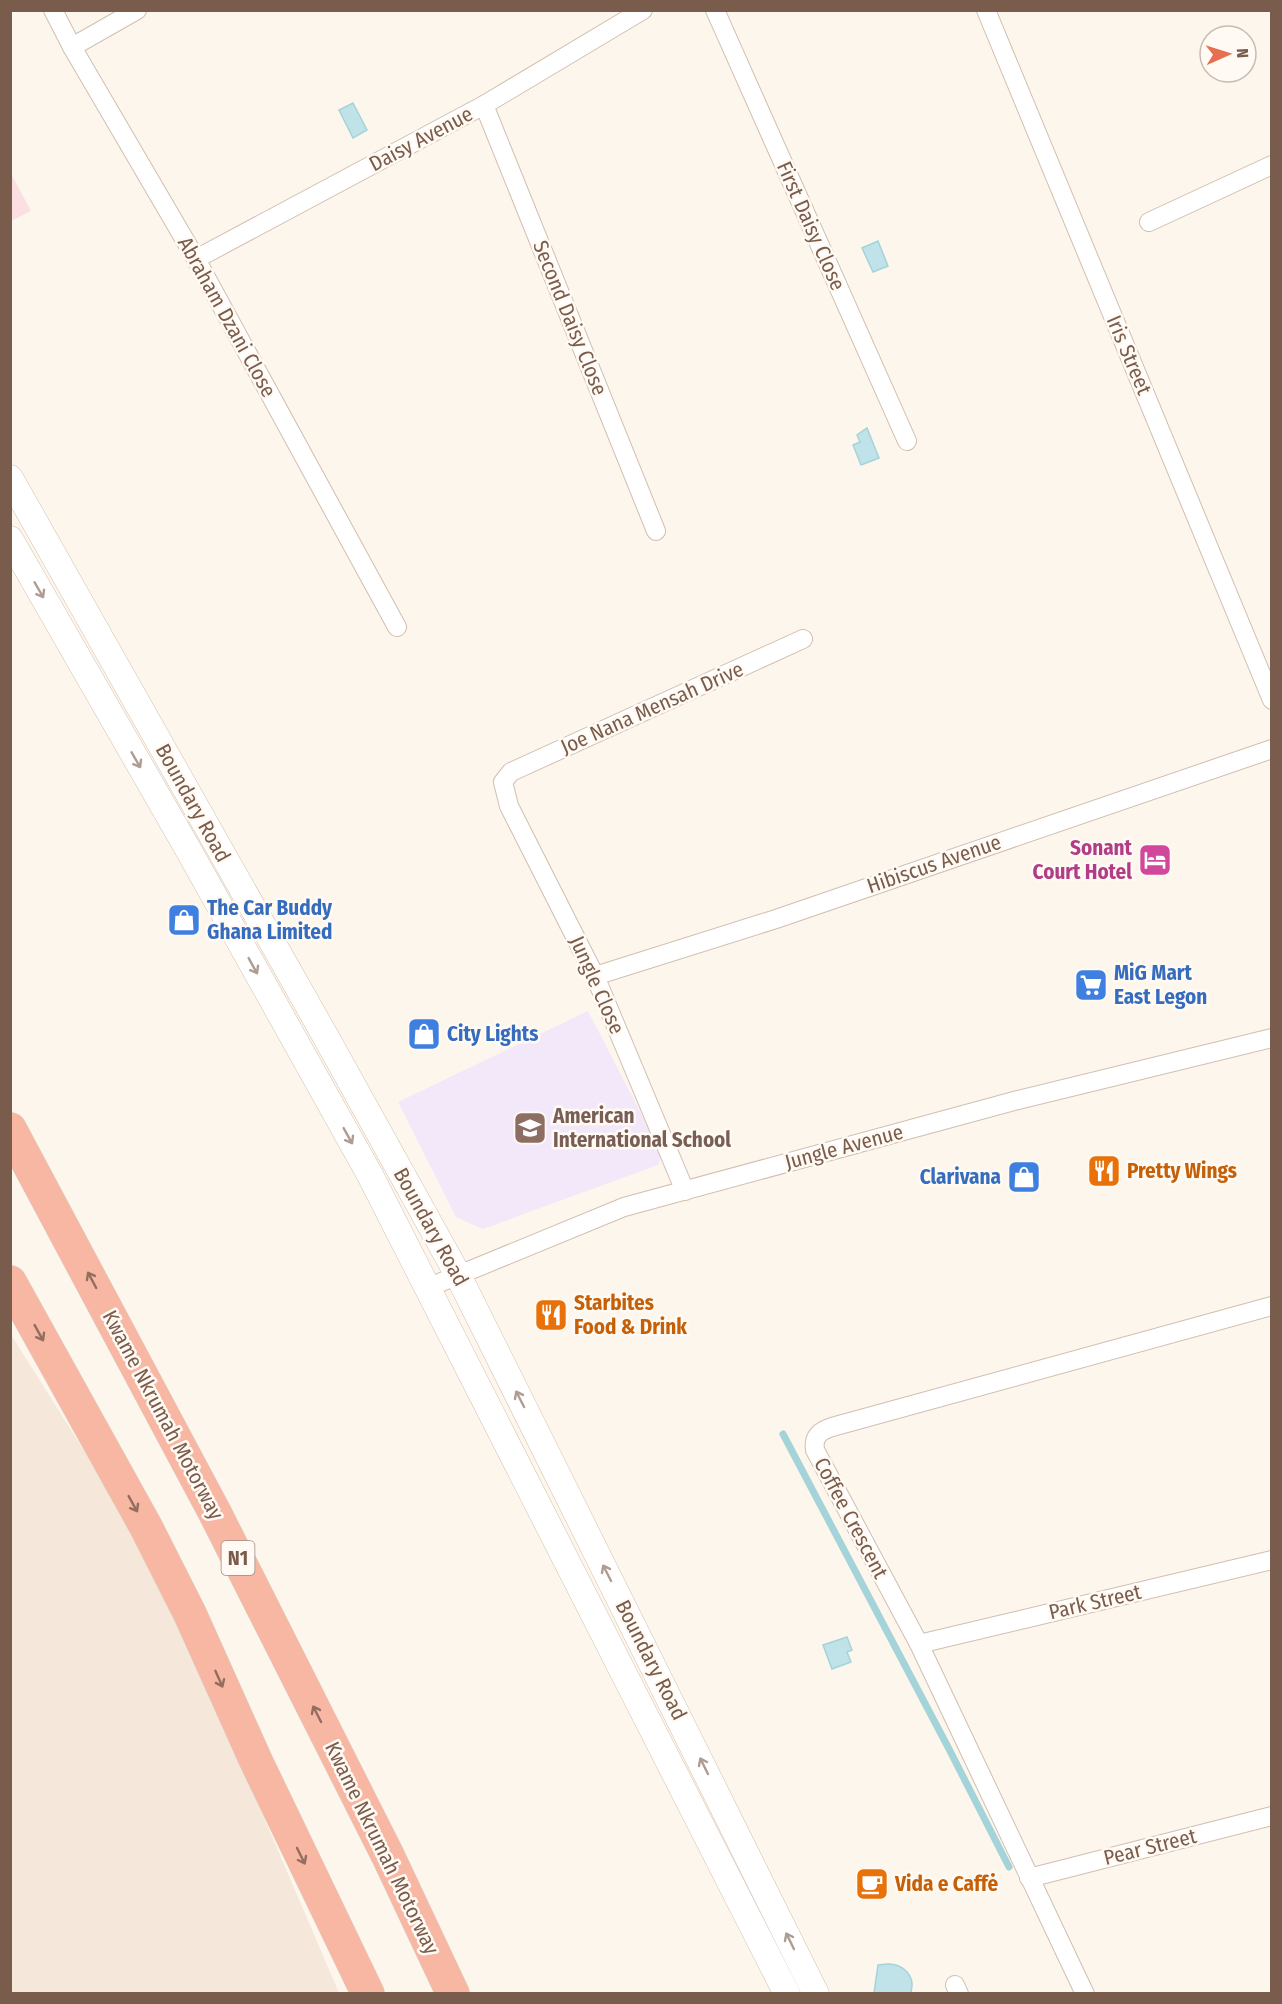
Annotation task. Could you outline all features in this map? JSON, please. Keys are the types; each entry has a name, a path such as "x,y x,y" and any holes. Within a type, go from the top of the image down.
{"highway":[{"name":"Kwame Nkrumah Motorway","path":"10,1129 215,1513 388,1856 453,1994"},
{"path":"10,1282 146,1527 185,1604 255,1761 368,1994"}],"main road":[{"name":"Boundary Road","path":"10,478 458,1275 816,1994"},
{"name":"Boundary Road","path":"10,539 189,850 370,1175 787,1994"}],"street":[{"name":"Abraham Dzani Close","path":"53,10 72,47 196,259 397,627"},
{"path":"72,47 137,10"},
{"name":"Daisy Avenue","path":"196,259 484,105 643,10"},
{"name":"First Daisy Close","path":"715,10 908,441"},
{"name":"Iris Street","path":"986,10 1272,700"},
{"name":"Second Daisy Close","path":"484,105 656,531"},
{"path":"1149,222 1272,165"},
{"name":"Joe Nana Mensah Drive","path":"503,782 511,772 804,639"},
{"name":"Hibiscus Avenue","path":"595,976 776,919 1272,749"},
{"name":"Jungle Close","path":"503,782 509,806 595,976 685,1191"},
{"name":"Jungle Avenue","path":"428,1288 624,1207 1018,1100 1272,1038"},
{"name":"Coffee Crescent","path":"1085,1994 919,1644 815,1450 816,1436 824,1430 844,1424 1272,1306"},
{"name":"Park Street","path":"919,1644 1272,1560"},
{"name":"Pear Street","path":"1029,1878 1272,1816"}],"shaded area":[{"path":"10,172 31,211 11,221 10,221"},
{"name":"American International School","path":"588,1011 662,1154 658,1165 483,1229 456,1217 398,1102"},
{"path":"10,1333 156,1565 339,1993 11,1993"}],"water":[{"path":"353,103 367,130 353,138 339,110"},
{"path":"878,241 888,266 873,272 862,248"},
{"path":"867,428 879,458 861,465 853,445 860,442 857,435"},
{"path":"847,1637 852,1650 847,1652 851,1662 832,1669 823,1645"},
{"path":"878,1965 899,1966 907,1972 912,1981 911,1992 908,1994 874,1993"}],"waterway":[{"path":"783,1434 1009,1867"}],"place":[{"name":"Sonant Court Hotel","path":"1155,860"},
{"name":"The Car Buddy Ghana Limited","path":"184,920"},
{"name":"MiG Mart East Legon","path":"1091,985"},
{"name":"City Lights","path":"424,1034"},
{"name":"American International School","path":"530,1128"},
{"name":"Pretty Wings","path":"1104,1171"},
{"name":"Clarivana","path":"1024,1177"},
{"name":"Starbites Food & Drink","path":"551,1315"},
{"name":"Vida e Caffė","path":"872,1884"}]}
